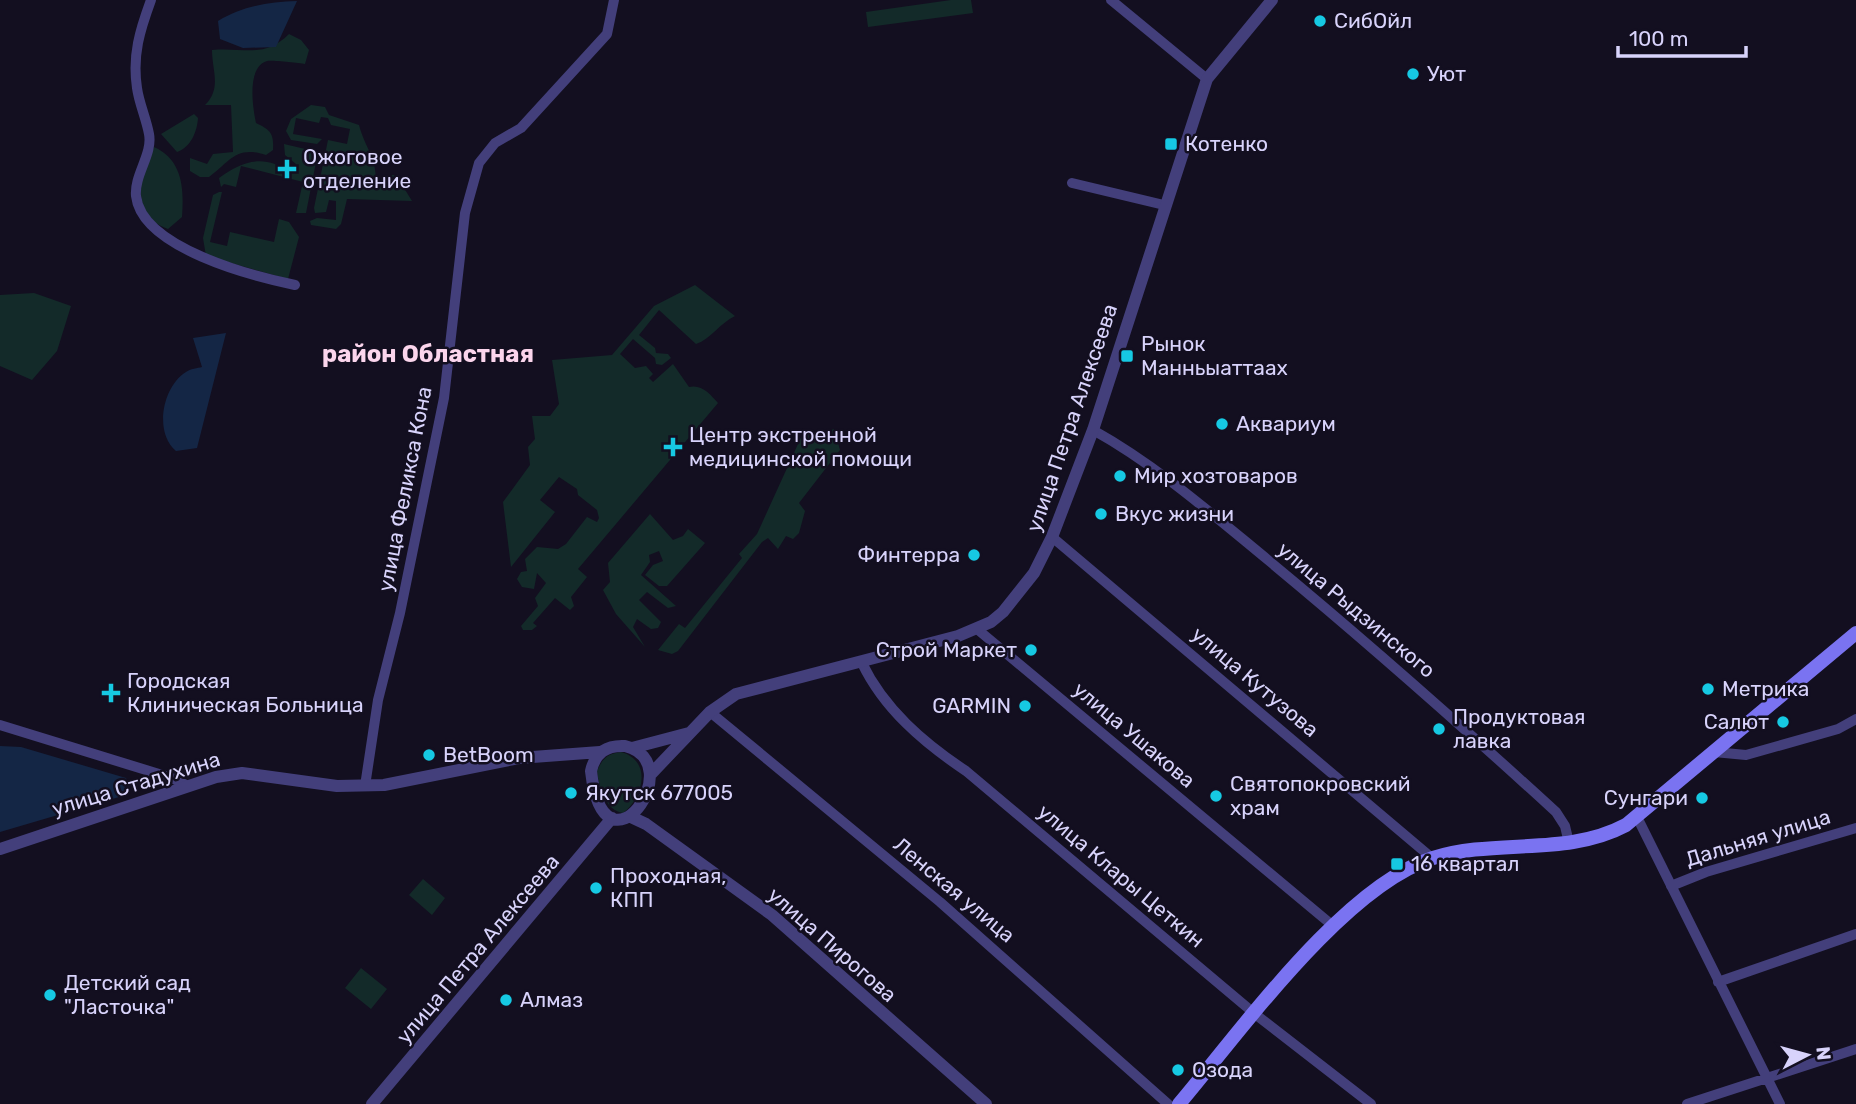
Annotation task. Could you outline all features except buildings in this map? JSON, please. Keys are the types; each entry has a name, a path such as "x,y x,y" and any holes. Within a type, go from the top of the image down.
{"main road":[{"path":"1179,1104 1332,925 1385,884 1432,858 1569,843 1599,837 1636,817 1856,633"}],"street":[{"path":"151,0 135,52 137,88 150,138 136,182 141,212 161,232 209,262 256,277 295,285"},
{"name":"улица Феликса Кона","path":"365,786 378,700 400,613 444,398 465,213 479,163 495,143 521,128 607,34 614,0"},
{"path":"1111,0 1207,79"},
{"name":"улица Петра Алексеева","path":"650,775 710,712 736,694 755,687 862,663 977,629 990,622 1015,599 1034,573 1052,537 1093,430 1207,79 1272,0"},
{"path":"1072,183 1164,205"},
{"name":"улица Рыдзинского","path":"1093,430 1120,445 1219,520 1393,665 1556,812 1565,826 1569,843"},
{"name":"улица Кутузова","path":"1052,537 1432,858"},
{"name":"улица Ушакова","path":"977,629 1332,925"},
{"name":"улица Клары Цеткин","path":"862,663 874,689 936,751 966,771 1255,1014 1371,1104"},
{"name":"Ленская улица","path":"710,712 940,902 1168,1104"},
{"path":"1714,751 1746,755 1838,729 1856,719"},
{"path":"0,725 159,774 188,786"},
{"path":"590,771 600,752 610,747 632,748 690,733"},
{"path":"632,748 646,761 650,775 642,806 646,824"},
{"name":"улица Стадухина","path":"0,849 216,777 242,773 365,786 426,778 519,758 600,752"},
{"path":"577,753 585,759 602,808 612,818 631,817 642,806"},
{"name":"улица Пирогова","path":"631,817 646,824 772,915 986,1104"},
{"path":"1636,817 1780,1104"},
{"name":"улица Петра Алексеева","path":"372,1104 612,818"},
{"name":"Дальняя улица","path":"1671,886 1706,872 1856,828"},
{"path":"1718,982 1856,934"},
{"path":"1688,1104 1856,1049"}],"green space":[{"path":"951,0 971,0 973,13 868,27 866,12"},
{"path":"289,34 301,40 309,50 305,64 267,61 260,65 254,80 256,123 270,133 273,150 266,155 255,152 240,154 209,177 200,177 190,171 190,158 207,164 213,154 233,152 231,105 205,105 215,86 212,50 262,49 280,42"},
{"path":"311,105 325,107 329,115 359,125 372,159 376,182 385,184 387,175 396,175 412,201 347,199 341,224 336,229 311,225 310,221 317,218 336,220 336,201 329,200 326,212 315,213 314,208 328,140 347,144 350,129 331,125 328,118 321,117 319,123 296,118 293,134 322,139 317,144 291,140 286,131 291,119"},
{"path":"194,114 198,118 195,134 186,147 177,152 161,134"},
{"path":"284,144 318,152 306,213 296,213 303,182 241,166 236,187 224,184 221,187 219,178 246,163 272,163 290,173 296,164 285,155"},
{"path":"154,147 171,159 182,186 182,217 168,229 156,223 148,214 141,193 144,169"},
{"path":"222,192 210,242 227,246 230,232 274,242 279,219 289,222 299,237 288,279 206,256 203,238 213,195"},
{"path":"695,285 735,316 696,344 659,310 639,335 655,348 656,353 668,354 671,358 662,365 656,364 655,358 633,339 620,354 635,368 646,366 653,374 649,378 653,382 673,364 689,387 702,388 718,403 578,569 587,577 571,597 574,606 570,610 555,598 533,623 537,626 532,630 523,630 521,626 538,606 535,598 546,583 537,573 534,589 522,587 517,579 521,572 527,571 525,559 537,547 558,549 566,544 587,517 597,522 599,518 597,510 578,495 577,489 559,477 540,500 555,512 511,567 503,502 530,465 528,447 535,439 532,416 550,416 559,404 552,360 612,355 654,306"},
{"path":"34,293 71,306 57,351 32,380 0,366 0,295"},
{"path":"834,429 840,450 799,503 805,511 799,533 793,539 786,536 778,549 768,538 762,542 678,651 672,654 658,650 679,624 685,628 742,558 739,554 757,534 803,433 809,431 820,434"},
{"path":"650,514 673,540 683,536 688,529 705,543 667,586 659,586 645,575 653,565 663,561 659,551 649,555 650,562 641,575 676,606 668,608 647,592 639,600 661,622 658,628 651,629 637,619 633,627 645,647 616,614 603,590 610,582 608,563"},
{"path":"621,752 638,763 642,780 636,798 623,813 607,803 601,791 597,771 606,757"},
{"path":"423,879 445,898 432,915 409,895"},
{"path":"361,968 387,989 371,1009 345,988"}],"water":[{"path":"297,1 276,47 243,48 220,39 218,21 227,16 256,6"},
{"path":"226,333 197,448 176,451 165,433 163,422 166,399 178,379 188,371 202,367 193,338"},
{"path":"0,746 21,747 126,778 130,788 119,797 0,832"}],"place":[{"name":"СибОйл","path":"1320,21"},
{"name":"Уют","path":"1413,74"},
{"name":"Котенко","path":"1171,144"},
{"name":"Ожоговое отделение","path":"287,169"},
{"name":"Рынок Манньыаттаах","path":"1127,356"},
{"name":"Аквариум","path":"1222,424"},
{"name":"Центр экстренной медицинской помощи","path":"673,447"},
{"name":"Мир хозтоваров","path":"1120,476"},
{"name":"Вкус жизни","path":"1101,514"},
{"name":"Финтерра","path":"974,555"},
{"name":"Строй Маркет","path":"1031,650"},
{"name":"Метрика","path":"1708,689"},
{"name":"Городская Клиническая Больница","path":"111,693"},
{"name":"GARMIN","path":"1025,706"},
{"name":"Салют","path":"1783,722"},
{"name":"Продуктовая лавка","path":"1439,729"},
{"name":"BetBoom","path":"429,755"},
{"name":"Якутск 677005","path":"571,793"},
{"name":"Святопокровский храм","path":"1216,796"},
{"name":"Сунгари","path":"1702,798"},
{"name":"16 квартал","path":"1397,864"},
{"name":"Проходная, КПП","path":"596,888"},
{"name":"Детский сад \"Ласточка\"","path":"50,995"},
{"name":"Алмаз","path":"506,1000"},
{"name":"Озода","path":"1178,1070"}],"district":[{"name":"район Областная","path":"428,354"}]}
